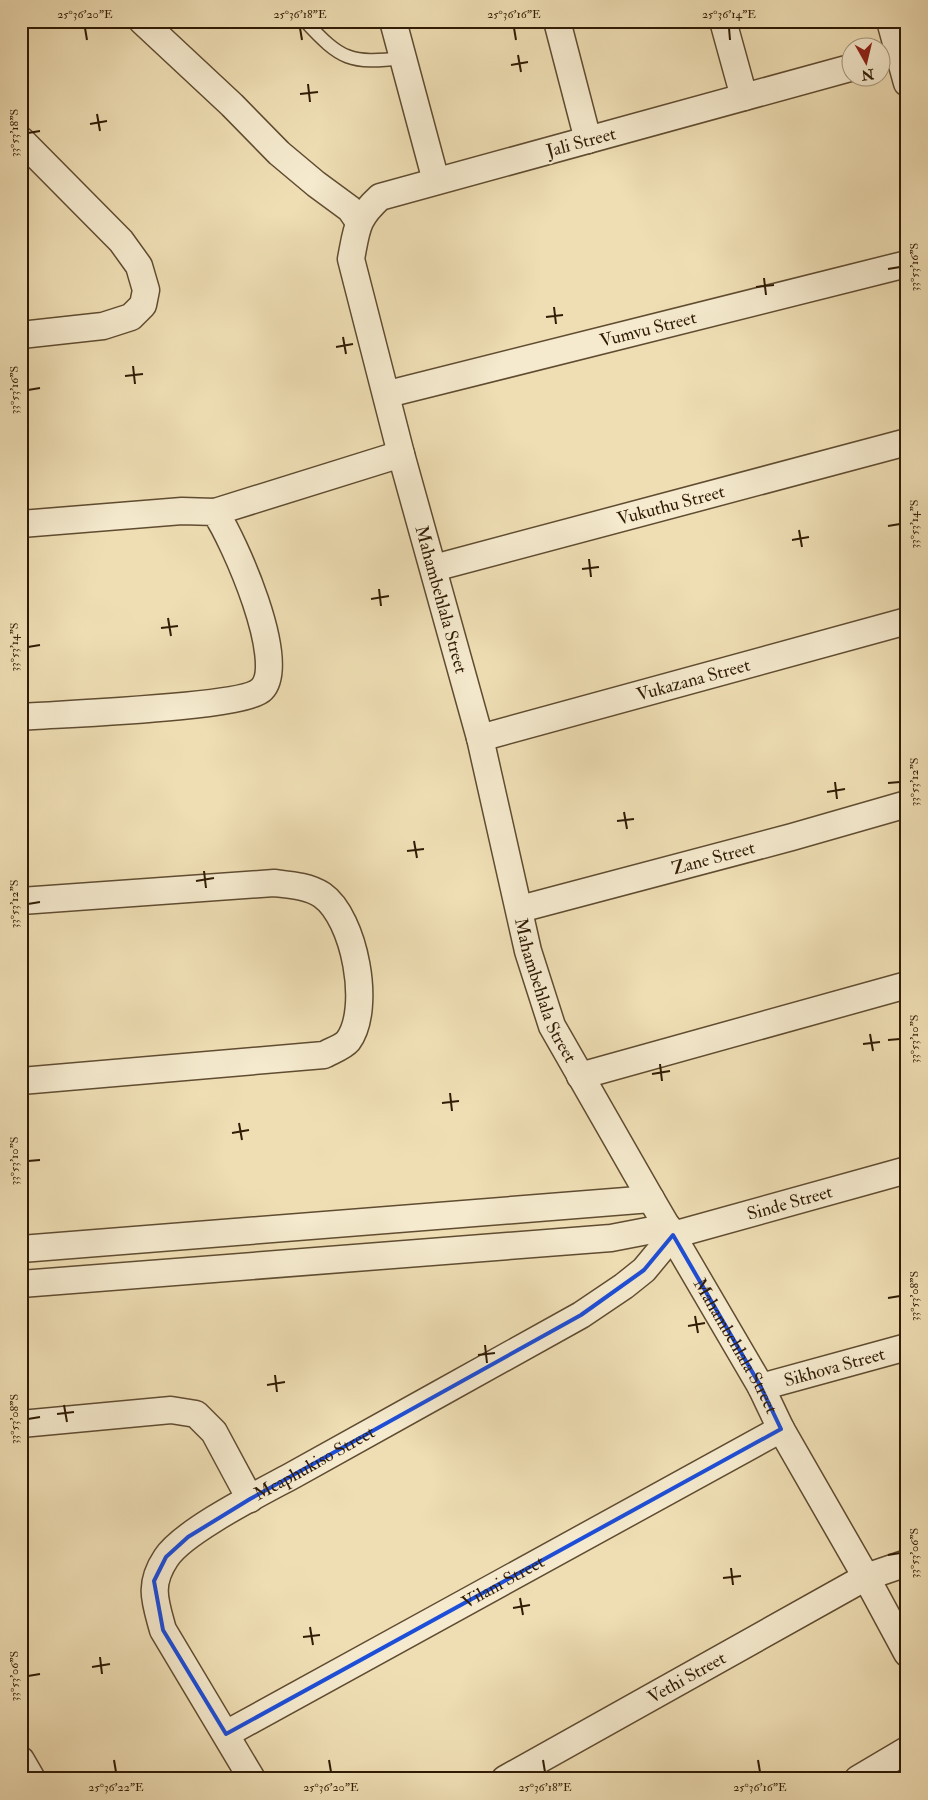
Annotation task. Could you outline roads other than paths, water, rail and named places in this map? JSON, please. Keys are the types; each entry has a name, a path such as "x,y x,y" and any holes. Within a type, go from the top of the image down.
{"street":[{"path":"142,21 232,105 279,153 350,209 359,222"},
{"path":"393,21 436,182"},
{"path":"557,21 588,140"},
{"path":"723,21 744,97"},
{"path":"890,21 895,55 907,83"},
{"name":"Jali Street","path":"351,259 359,222 365,211 380,197 840,71"},
{"path":"21,140 120,241 140,266 146,290 143,305 131,317 104,326 21,335"},
{"name":"Mahambehlala Street","path":"351,259 480,738 528,951 552,1026 761,1387 780,1429 866,1576 907,1653"},
{"name":"Vumvu Street","path":"388,394 907,264"},
{"name":"Vukuthu Street","path":"434,568 907,442"},
{"path":"21,524 182,511 215,512 402,454"},
{"path":"21,717 211,704 252,696 262,690 269,678 270,652 266,634 228,530 215,512"},
{"name":"Vukazana Street","path":"480,738 907,621"},
{"name":"Zane Street","path":"520,909 792,837 907,804"},
{"path":"21,901 274,883 304,886 323,896 341,916 352,949 360,994 358,1020 347,1042 324,1055 21,1081"},
{"path":"580,1076 907,985"},
{"name":"Sinde Street","path":"21,1284 611,1238 670,1231 907,1170"},
{"path":"21,1249 651,1199"},
{"name":"Mcaphukiso Street","path":"252,1779 163,1630 156,1607 154,1581 166,1557 188,1536 250,1499 581,1315 644,1270 670,1231"},
{"name":"Sikhova Street","path":"761,1387 907,1347"},
{"path":"21,1424 171,1410 196,1414 214,1432 250,1499"},
{"name":"Vilani Street","path":"226,1734 780,1429"},
{"name":"Vethi Street","path":"506,1779 866,1576 907,1563"},
{"path":"858,1779 907,1750"},
{"path":"21,1760 32,1779"}],"lane":[{"path":"305,21 328,45 343,56 374,61 403,58"}]}
